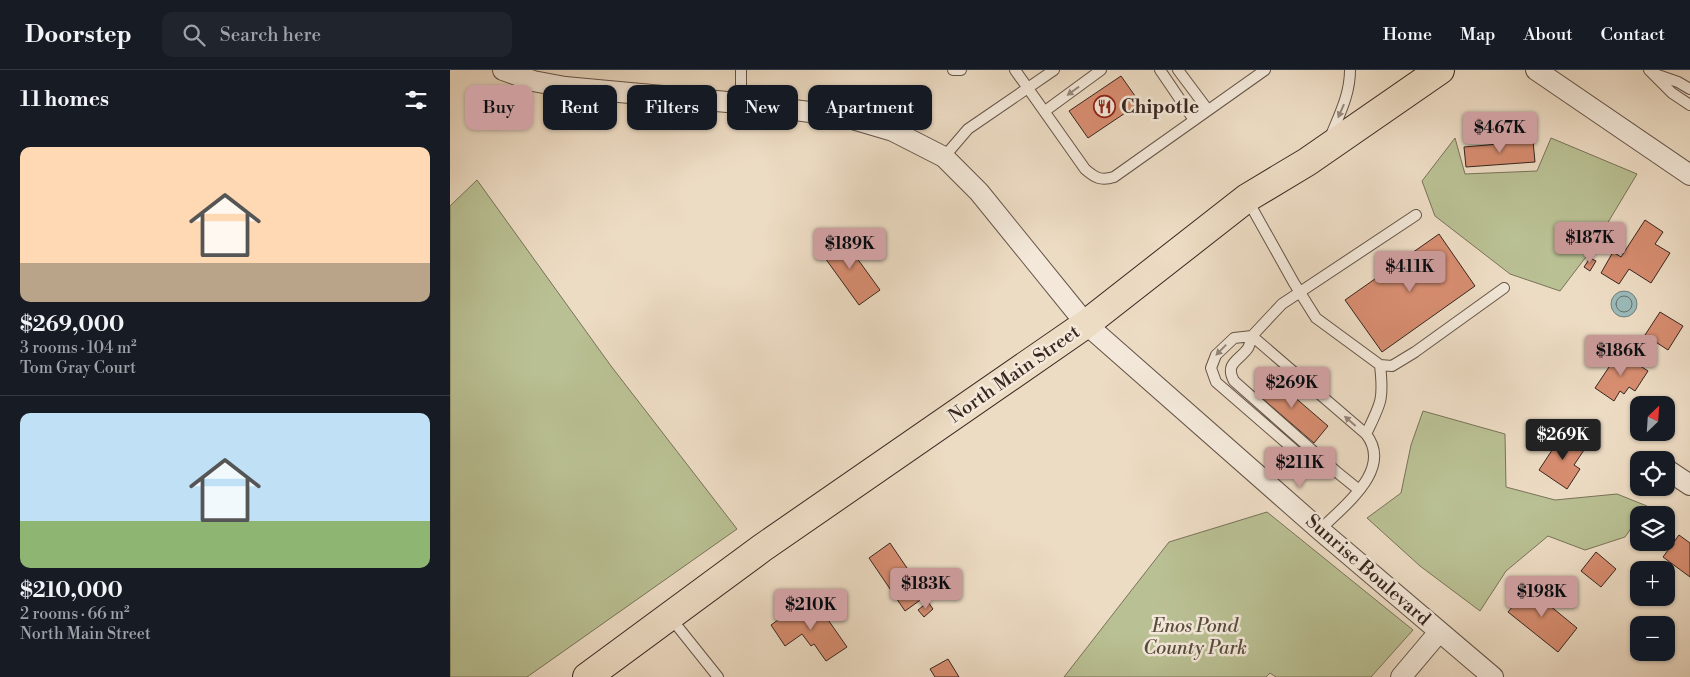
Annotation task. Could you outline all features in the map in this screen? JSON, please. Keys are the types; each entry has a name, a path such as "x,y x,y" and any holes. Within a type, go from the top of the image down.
{"highway":[{"name":"North Main Street","path":"587,677 762,548 1086,324 1247,198 1324,151 1440,70"}],"street":[{"name":"Sunrise Boulevard","path":"503,70 533,81 565,87 727,103"},
{"path":"1536,70 1690,175"},
{"name":"Sunrise Boulevard","path":"798,111 842,116 868,122 893,131 944,157 979,192 1086,324 1320,530 1493,677"},
{"path":"1675,475 1690,485"},
{"path":"1401,677 1439,632"}],"lane":[{"path":"742,70 742,85"},
{"path":"953,70 961,70"},
{"path":"1016,70 1085,169 1095,178 1105,180 1114,177 1265,70"},
{"path":"944,157 968,129 1054,70"},
{"path":"1044,111 1101,70"},
{"path":"1160,70 1194,120"},
{"path":"1178,70 1208,110"},
{"path":"1324,151 1346,101 1350,84 1350,70"},
{"path":"1650,71 1690,89"},
{"path":"1650,71 1672,93 1690,105"},
{"path":"1247,198 1316,318 1380,366 1392,366 1415,352 1504,288"},
{"path":"1358,490 1234,381 1230,374 1232,363 1248,348 1252,336 1282,304 1416,215"},
{"path":"1320,530 1372,473 1375,452 1366,434 1252,336 1234,338 1216,355 1211,368 1216,382 1299,454 1338,473"},
{"path":"1366,434 1380,405 1383,393 1380,366"},
{"path":"670,616 718,677"}],"green space":[{"path":"1455,138 1465,174 1537,171 1551,138 1637,174 1592,249 1560,291 1510,274 1435,216 1422,181"},
{"path":"477,180 611,366 737,529 527,677 450,677 450,206"},
{"path":"1423,411 1505,434 1506,487 1555,500 1617,494 1647,506 1630,506 1630,530 1625,537 1585,550 1548,536 1506,571 1480,611 1420,566 1367,518 1401,493 1411,445"},
{"name":"Enos Pond County Park","path":"1267,512 1413,630 1371,677 1276,677 1270,673 1266,677 1064,677 1169,542"}],"water":[{"path":"1624,291 1633,295 1637,304 1633,313 1624,317 1615,313 1611,304 1615,295"}],"building":[{"name":"Chipotle","path":"1121,76 1140,103 1088,138 1069,111"},
{"path":"1533,141 1535,162 1466,167 1464,147"},
{"path":"1645,220 1663,232 1655,244 1670,253 1651,283 1629,269 1619,284 1601,273 1613,252 1621,257"},
{"path":"1439,234 1475,286 1382,352 1345,300"},
{"path":"841,236 880,290 859,305 820,251"},
{"path":"1590,258 1596,261 1590,271 1584,267"},
{"path":"1660,312 1683,326 1668,350 1645,335"},
{"path":"1619,352 1648,371 1635,391 1629,387 1624,394 1620,391 1614,401 1595,388"},
{"path":"1270,376 1328,426 1314,443 1256,393"},
{"path":"1564,432 1586,447 1574,465 1580,469 1567,489 1539,470"},
{"path":"1679,535 1690,543 1690,577 1675,566 1675,561 1668,561 1663,557 1667,551 1675,551 1675,540"},
{"path":"890,543 926,596 905,611 869,558"},
{"path":"1596,552 1616,569 1601,587 1581,571"},
{"path":"1533,582 1548,594 1543,600 1577,628 1558,652 1508,612"},
{"path":"815,601 847,647 826,661 814,644 811,646 802,634 785,646 771,625 788,613 791,617"},
{"path":"928,602 933,609 924,617 918,610"},
{"path":"948,659 959,677 935,677 930,669"}],"place":[{"name":"Chipotle","path":"1105,107"}]}
